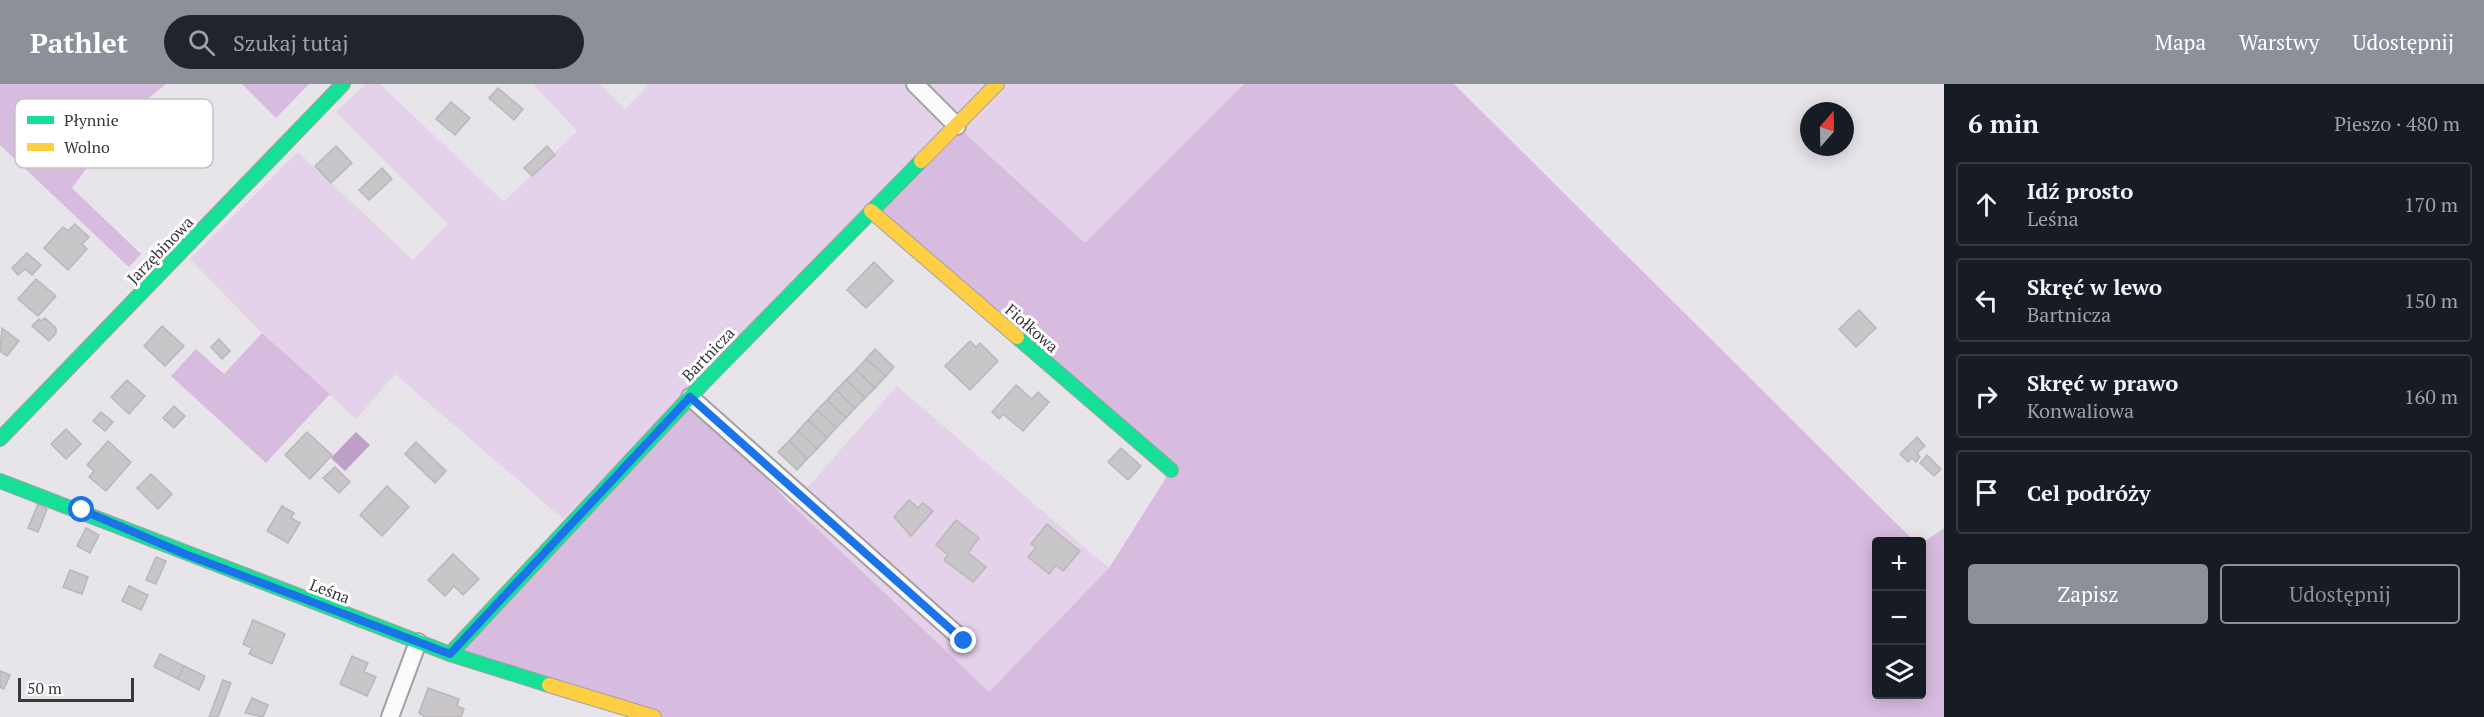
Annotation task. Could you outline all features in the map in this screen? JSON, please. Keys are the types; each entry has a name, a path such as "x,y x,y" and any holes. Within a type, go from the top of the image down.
{"street":[{"name":"Jarzębinowa","path":"0,439 343,84"},
{"path":"915,84 957,126"},
{"name":"Bartnicza","path":"450,654 690,397 997,84"},
{"name":"Fiołkowa","path":"871,211 1171,470"},
{"path":"690,397 964,641"},
{"name":"Leśna","path":"0,481 450,654 654,717"},
{"path":"390,717 418,642"}],"shaded area":[{"path":"0,84 166,84 148,99 15,99 15,159 0,145"},
{"path":"242,84 309,84 276,118"},
{"path":"366,84 380,84 504,202 577,131 533,84 599,84 625,109 649,84 990,84 563,519 395,374 356,419 262,333 190,259 298,152 413,260 448,224 336,112"},
{"path":"1000,84 1244,84 1085,243 957,126"},
{"path":"1244,84 1454,84 1910,537 1872,537 1872,699 1926,699 1926,540 1944,528 1944,717 654,717 450,654 690,397 792,505 989,692 1109,568 1171,470 871,211 957,126 1085,243"},
{"path":"24,168 87,168 72,188 141,254 129,267"},
{"path":"262,333 330,394 266,463 171,376 196,349 224,374"},
{"path":"897,386 1109,568 989,693 792,505"},
{"path":"356,432 370,445 345,471 331,458"}],"building":[{"path":"498,88 523,109 514,120 489,98"},
{"path":"451,102 470,118 455,135 436,119"},
{"path":"336,146 352,163 331,183 315,166"},
{"path":"547,146 555,155 532,176 524,168"},
{"path":"382,168 392,179 369,200 359,190"},
{"path":"75,224 89,237 82,244 87,249 68,270 44,248 63,227 68,231"},
{"path":"27,253 41,265 32,275 25,269 18,275 12,268"},
{"path":"874,262 893,281 866,308 847,290"},
{"path":"36,279 56,296 38,316 18,299"},
{"path":"1859,310 1876,328 1856,347 1839,329"},
{"path":"45,318 56,328 56,333 49,341 32,326 39,319 41,321"},
{"path":"162,326 184,346 165,366 144,346"},
{"path":"2,328 19,341 7,356 0,351"},
{"path":"219,339 230,351 222,359 211,347"},
{"path":"970,341 976,347 980,343 998,361 970,390 945,366"},
{"path":"875,349 894,367 886,376 866,359"},
{"path":"866,359 886,376 875,388 856,370"},
{"path":"856,370 875,388 865,398 846,380"},
{"path":"127,380 145,396 129,414 111,397"},
{"path":"846,380 865,398 855,408 836,390"},
{"path":"1016,385 1032,399 1038,392 1049,402 1023,431 1003,414 999,419 992,412"},
{"path":"836,390 855,408 846,418 827,400"},
{"path":"827,400 846,418 836,428 817,410"},
{"path":"174,406 185,416 174,428 163,418"},
{"path":"817,410 836,428 827,438 808,420"},
{"path":"101,412 113,422 105,431 93,421"},
{"path":"808,420 827,438 817,449 798,431"},
{"path":"66,429 81,444 66,459 51,444"},
{"path":"798,431 817,449 807,459 789,441"},
{"path":"307,432 332,455 310,479 285,455"},
{"path":"1917,437 1925,446 1917,453 1920,457 1916,462 1912,458 1908,462 1900,454"},
{"path":"108,441 131,462 106,491 89,477 94,471 87,465"},
{"path":"789,441 807,459 797,470 778,452"},
{"path":"416,442 446,471 435,483 405,454"},
{"path":"1121,448 1141,466 1128,480 1108,462"},
{"path":"1927,455 1941,469 1934,476 1920,463"},
{"path":"335,467 350,482 339,493 323,478"},
{"path":"151,474 172,494 158,509 137,488"},
{"path":"387,486 409,507 382,536 360,515"},
{"path":"909,500 918,508 923,503 933,511 911,536 894,517"},
{"path":"38,504 47,509 38,532 28,528"},
{"path":"282,506 294,513 291,518 300,523 288,543 267,531"},
{"path":"956,520 979,538 968,553 986,567 973,582 944,560 948,555 936,545"},
{"path":"1047,524 1080,551 1063,571 1056,565 1049,574 1028,557 1036,548 1031,544"},
{"path":"86,528 99,535 90,553 77,546"},
{"path":"453,554 479,579 463,595 454,586 445,596 428,580"},
{"path":"156,557 166,561 156,584 146,580"},
{"path":"70,570 88,577 82,594 63,587"},
{"path":"129,586 148,595 141,610 122,601"},
{"path":"253,620 285,634 272,664 249,654 252,648 243,644"},
{"path":"160,654 184,666 178,679 154,667"},
{"path":"352,656 368,663 364,672 376,677 367,696 340,684"},
{"path":"184,666 205,676 199,690 178,679"},
{"path":"0,671 10,675 4,689 0,687"},
{"path":"223,680 231,683 218,717 209,717"},
{"path":"428,688 459,699 457,706 464,709 461,717 425,717 419,713"},
{"path":"252,698 268,705 263,717 245,713"}],"traffic: fast":[{"path":"0,439 343,84"},
{"path":"450,654 704,382 921,161"},
{"path":"1017,337 1171,470"},
{"path":"0,481 450,654 549,685"}],"traffic: slow":[{"path":"921,161 997,84"},
{"path":"871,211 1017,337"},
{"path":"549,685 654,717"}],"route":[{"path":"82,510 185,554 450,654 690,397 964,641"}]}
